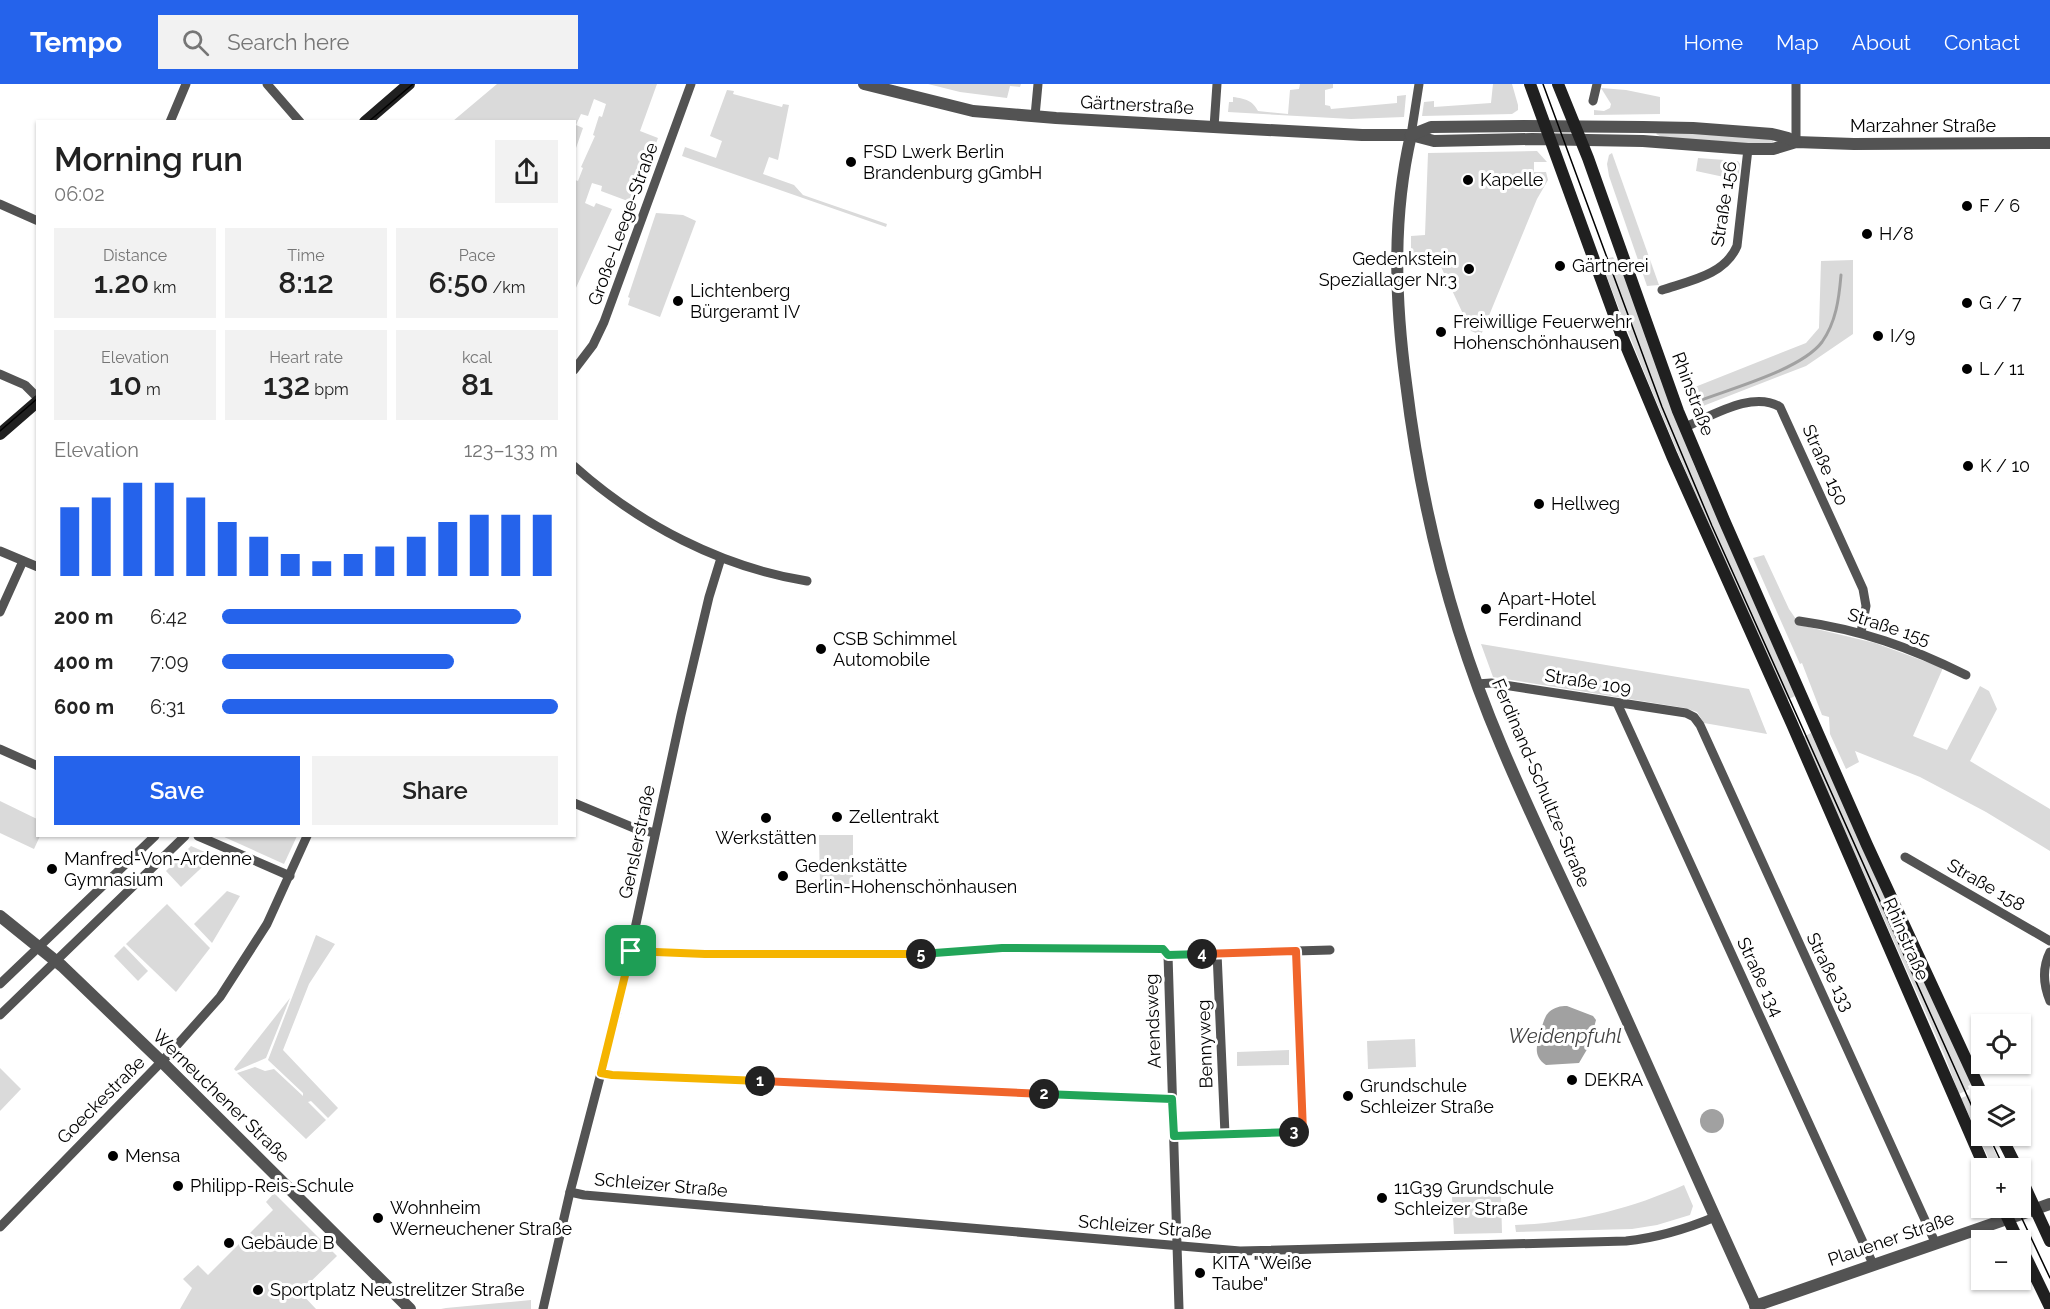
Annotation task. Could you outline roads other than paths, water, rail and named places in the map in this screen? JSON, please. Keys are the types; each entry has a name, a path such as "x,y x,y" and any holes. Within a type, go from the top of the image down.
{"main road":[{"path":"367,120 409,84"},
{"path":"1530,84 1550,139"},
{"name":"Rhinstraße","path":"1558,84 1581,140 1685,427 1807,711 1978,1086"},
{"name":"Rhinstraße","path":"1550,139 1621,334 1672,456 1784,705 1981,1158"},
{"path":"0,434 36,402"},
{"path":"2031,1198 2050,1240"},
{"path":"2031,1268 2050,1307"}],"street":[{"path":"172,120 186,84"},
{"path":"267,84 298,120"},
{"name":"Große-Leege-Straße","path":"576,367 593,345 604,322 691,84"},
{"name":"Gärtnerstraße","path":"864,84 959,108 1035,116 1362,135 1411,135 1434,141 1563,140"},
{"path":"1035,116 1038,84"},
{"path":"1214,127 1217,84"},
{"path":"1411,135 1419,84"},
{"path":"1593,101 1597,84"},
{"path":"1796,84 1796,142"},
{"name":"Gärtnerstraße","path":"1411,135 1431,127 1545,126"},
{"name":"Marzahner Straße","path":"1545,126 1704,129 1772,134 1796,142"},
{"name":"Ferdinand-Schultze-Straße","path":"1411,135 1399,207 1397,261 1408,407 1422,493 1463,642 1505,754 1610,981 1753,1308"},
{"name":"Marzahner Straße","path":"1563,140 1643,141 1748,149 1773,149 1796,142 2050,143"},
{"name":"Straße 156","path":"1662,290 1714,271 1731,258 1737,246 1748,149"},
{"path":"0,204 36,220"},
{"path":"0,374 25,385 36,398"},
{"name":"Straße 150","path":"1685,427 1755,400 1773,402 1780,407 1863,589 1866,606 1861,632"},
{"path":"576,468 620,502 688,543 721,558 778,576 807,581"},
{"path":"0,551 36,566"},
{"name":"Genslerstraße","path":"543,1309 631,951 683,703 721,558"},
{"path":"0,612 23,561"},
{"name":"Straße 155","path":"1799,621 1861,632 1922,654 1966,675"},
{"name":"Straße 109","path":"1478,684 1485,682 1686,713 1694,717"},
{"name":"Straße 134","path":"1617,703 1873,1264"},
{"name":"Straße 133","path":"1694,717 1700,725 1795,937 1841,1032 1935,1242"},
{"path":"0,749 36,765"},
{"path":"576,804 634,828 656,833"},
{"path":"0,984 154,837"},
{"path":"0,1015 184,837"},
{"path":"200,837 290,876"},
{"name":"Goeckestraße","path":"0,1227 203,1018 240,968 267,924 307,837"},
{"name":"Straße 158","path":"1905,857 2050,940"},
{"name":"Werneuchener Straße","path":"0,916 56,960 410,1309"},
{"path":"631,951 705,954 934,954 1002,948 1217,953 1330,950"},
{"path":"1174,1136 1303,1132 1296,951"},
{"name":"Arendsweg","path":"1165,952 1179,1309"},
{"path":"2050,952 2044,967 2045,989 2050,1001"},
{"name":"Bennyweg","path":"1217,953 1225,1134"},
{"path":"601,1073 1172,1099"},
{"name":"Schleizer Straße","path":"570,1192 1243,1251 1626,1241 1664,1235 1715,1217"},
{"name":"Plauener Straße","path":"2031,1209 2050,1204"},
{"name":"Plauener Straße","path":"1753,1308 1935,1242 1993,1218"}],"water":[{"name":"Weidenpfuhl","path":"1567,1006 1593,1016 1596,1020 1589,1046 1579,1063 1546,1065 1537,1053 1538,1040 1544,1021 1551,1010"},
{"path":"1712,1109 1720,1113 1724,1121 1720,1129 1712,1133 1704,1129 1700,1121 1704,1113"}],"waterway":[{"path":"1696,402 1782,370 1812,352 1822,342 1831,326 1838,301 1841,275"}],"tram line":[{"path":"370,120 413,84"},
{"path":"1543,84 1662,407 1712,526 1971,1104"},
{"path":"0,431 36,400"},
{"path":"1994,1146 1999,1158"},
{"path":"2022,1218 2050,1278"}],"place":[{"name":"FSD Lwerk Berlin Brandenburg gGmbH","path":"851,162"},
{"name":"Kapelle","path":"1468,180"},
{"name":"F / 6","path":"1967,206"},
{"name":"H/8","path":"1867,234"},
{"name":"Gärtnerei","path":"1560,266"},
{"name":"Gedenkstein Speziallager Nr.3","path":"1469,269"},
{"name":"Lichtenberg Bürgeramt IV","path":"678,301"},
{"name":"G / 7","path":"1967,303"},
{"name":"Freiwillige Feuerwehr Hohenschönhausen","path":"1441,332"},
{"name":"I/9","path":"1878,336"},
{"name":"L / 11","path":"1967,369"},
{"name":"K / 10","path":"1968,466"},
{"name":"Hellweg","path":"1539,504"},
{"name":"Apart-Hotel Ferdinand","path":"1486,609"},
{"name":"CSB Schimmel Automobile","path":"821,649"},
{"name":"Zellentrakt","path":"837,817"},
{"name":"Werkstätten","path":"766,818"},
{"name":"Manfred-Von-Ardenne Gymnasium","path":"52,869"},
{"name":"Gedenkstätte Berlin-Hohenschönhausen","path":"783,876"},
{"name":"DEKRA","path":"1572,1080"},
{"name":"Grundschule Schleizer Straße","path":"1348,1096"},
{"name":"Mensa","path":"113,1156"},
{"name":"Philipp-Reis-Schule","path":"178,1186"},
{"name":"11G39 Grundschule Schleizer Straße","path":"1382,1198"},
{"name":"Wohnheim Werneuchener Straße","path":"378,1218"},
{"name":"Gebäude B","path":"229,1243"},
{"name":"KITA \"Weiße Taube\"","path":"1200,1273"},
{"name":"Sportplatz Neustrelitzer Straße","path":"258,1290"}]}
